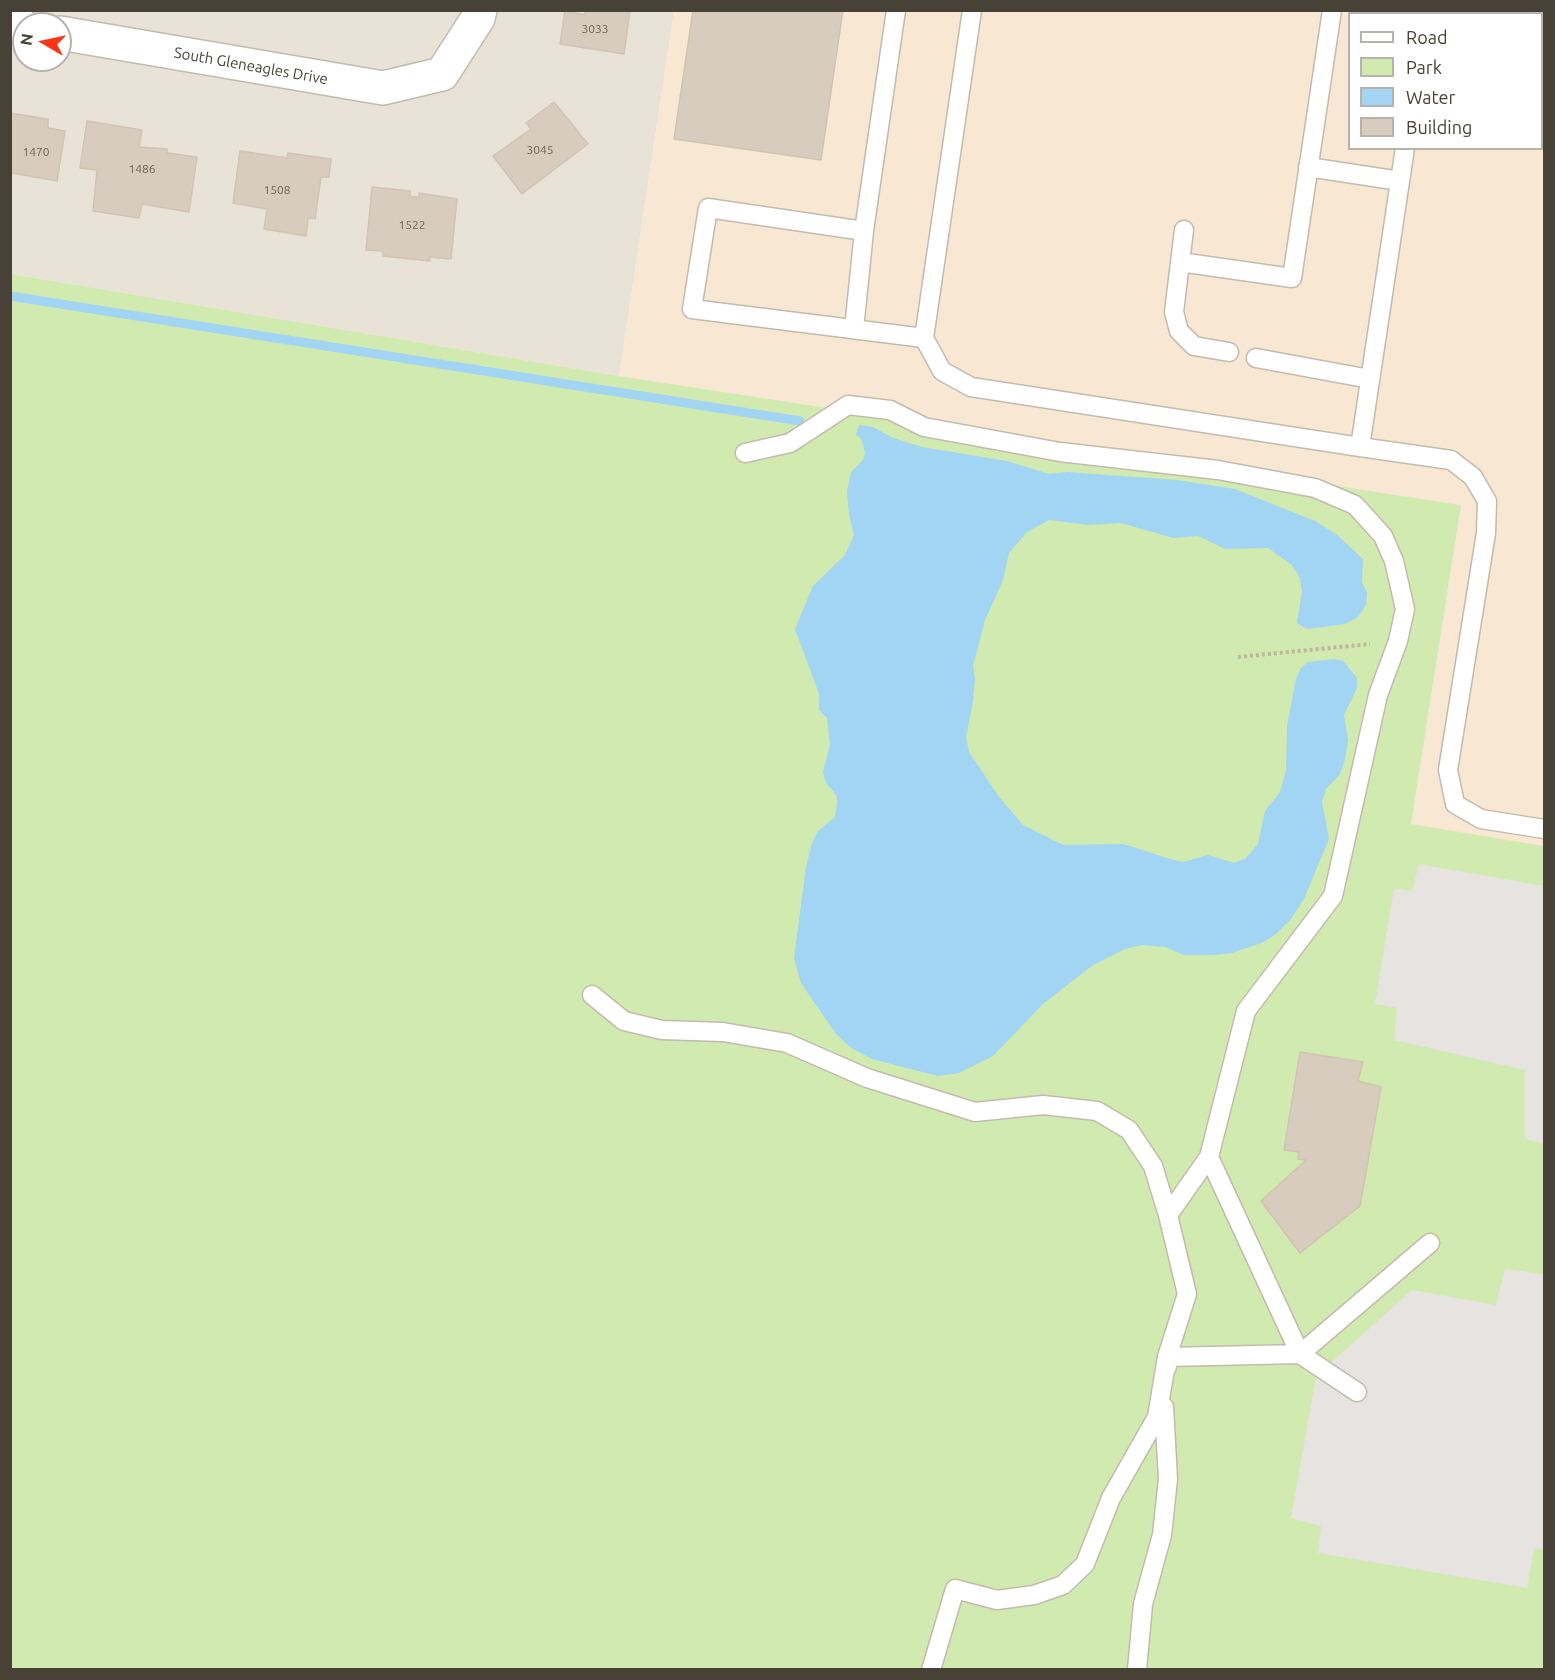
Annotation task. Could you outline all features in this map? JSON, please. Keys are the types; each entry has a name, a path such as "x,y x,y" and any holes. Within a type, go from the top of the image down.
{"street":[{"name":"South Gleneagles Drive","path":"72,35 383,88 442,74 478,18 480,10"}],"lane":[{"path":"854,329 864,231 896,10"},
{"path":"972,10 924,338 942,371 970,387 1451,460 1473,477 1487,501 1486,533 1448,770 1455,804 1480,819 1545,829"},
{"path":"1180,262 1292,278 1332,10"},
{"path":"1360,447 1405,150"},
{"path":"1308,167 1400,181"},
{"path":"864,231 708,208 692,309 924,338"},
{"path":"1184,230 1174,312 1179,331 1194,346 1228,352"},
{"path":"1256,358 1370,379"},
{"path":"745,453 790,443 848,405 890,410 924,427 1060,452 1218,470 1315,488 1355,505 1383,536 1394,561 1405,609 1398,641 1378,695 1333,896 1246,1011 1209,1157 1168,1215"},
{"path":"592,995 624,1021 662,1030 723,1032 787,1043 867,1078 975,1112 1043,1105 1097,1111 1129,1130 1153,1166 1168,1215 1187,1294 1167,1357 1157,1417 1111,1498 1085,1564 1063,1585 1034,1595 997,1600 955,1588 931,1670"},
{"path":"1209,1157 1300,1353 1357,1392"},
{"path":"1167,1357 1300,1353 1430,1243"},
{"path":"1137,1670 1143,1604 1162,1535 1168,1479 1163,1417 1167,1357"}],"path":[{"path":"1239,657 1398,641"}],"shaded area":[{"path":"10,11 674,11 619,376 11,274"},
{"path":"674,11 1544,11 1544,846 1411,825 1461,505 619,376"},
{"path":"1419,864 1544,886 1544,1144 1525,1139 1525,1070 1394,1040 1397,1008 1375,1004 1394,888 1412,891"},
{"path":"1505,1269 1544,1274 1544,1550 1534,1548 1527,1588 1318,1553 1321,1526 1291,1518 1316,1376 1412,1290 1496,1305"}],"green space":[{"path":"11,274 619,376 1461,505 1411,824 1544,846 1544,1669 11,1669"}],"water":[{"path":"859,425 873,427 893,438 922,447 1007,461 1049,474 1067,472 1177,480 1235,489 1315,521 1337,535 1363,559 1362,582 1367,593 1366,605 1358,617 1345,624 1307,629 1297,623 1302,592 1300,578 1292,565 1268,548 1225,549 1198,536 1173,538 1121,523 1089,525 1049,520 1027,532 1009,553 1003,580 985,620 973,666 975,678 973,702 966,737 969,752 999,797 1023,825 1063,845 1124,844 1183,862 1208,855 1234,863 1246,858 1258,844 1265,811 1280,792 1286,771 1287,726 1296,679 1301,668 1308,662 1335,659 1343,661 1357,678 1357,688 1344,715 1348,740 1345,760 1340,774 1326,789 1322,802 1329,839 1304,899 1291,919 1277,933 1264,942 1232,953 1184,955 1165,947 1142,945 1125,949 1093,965 1043,1004 993,1056 959,1073 938,1076 872,1059 850,1047 836,1034 801,983 794,958 806,867 812,843 818,831 835,817 837,803 837,796 826,783 823,772 830,745 827,718 819,710 819,694 795,629 813,586 845,555 854,535 847,491 851,472 863,460 865,453 862,440 856,434"}],"building":[{"path":"585,10 630,10 624,54 560,44 565,11 585,15"},
{"path":"693,10 843,10 821,160 674,139"},
{"path":"554,102 588,144 522,194 493,156 531,129 526,123"},
{"path":"10,113 48,119 48,128 65,131 57,181 12,173 10,180"},
{"path":"87,121 142,130 139,147 167,149 167,153 197,157 189,212 142,204 139,218 93,211 97,170 80,168"},
{"path":"240,151 287,158 288,153 331,159 329,177 321,177 315,219 308,218 306,236 264,229 267,209 233,203"},
{"path":"372,187 410,191 410,197 419,197 419,193 457,199 451,259 429,257 430,261 383,256 383,251 366,250"},
{"path":"1300,1052 1363,1062 1358,1081 1381,1087 1360,1206 1300,1253 1261,1201 1306,1160 1298,1159 1299,1152 1284,1150"}],"waterway":[{"path":"10,296 800,421"}]}
